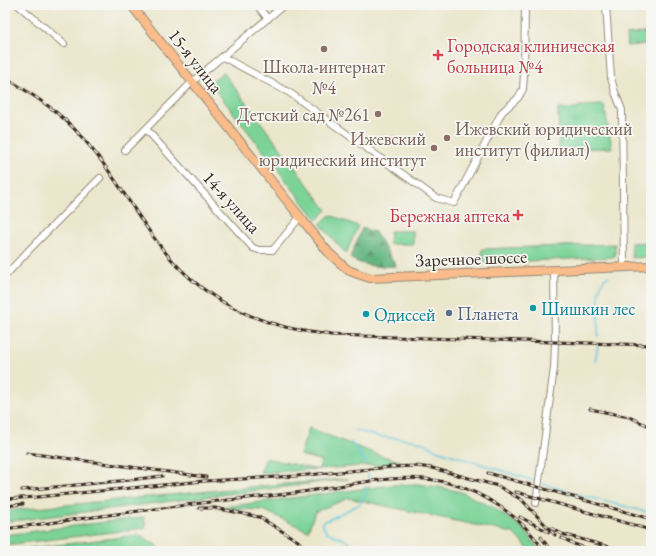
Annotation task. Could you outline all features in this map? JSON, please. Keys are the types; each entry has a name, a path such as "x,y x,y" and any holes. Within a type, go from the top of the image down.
{"main road":[{"name":"15-я улица","path":"131,5 311,231"},
{"name":"Заречное шоссе","path":"311,231 329,253 348,270 370,278 651,266"}],"street":[{"path":"18,5 64,44"},
{"path":"257,5 268,19"},
{"path":"125,150 192,82 284,5"},
{"path":"223,57 290,93 436,198 454,203 502,112 518,98 523,89 525,5"},
{"path":"606,5 611,78 622,110 624,267"},
{"name":"14-я улица","path":"146,129 253,248 259,250 273,250 300,217"},
{"path":"5,276 100,178"},
{"path":"536,503 554,368 554,271"}],"green space":[{"path":"651,32 651,44 627,46 626,35"},
{"path":"223,72 327,210 317,220 210,83"},
{"path":"604,105 612,148 559,149 558,109 578,109 579,106"},
{"path":"330,215 358,226 346,254 320,224"},
{"path":"362,228 375,232 396,266 366,265 350,258"},
{"path":"390,231 413,231 413,244 389,244"},
{"path":"651,242 651,257 632,258 631,243"},
{"path":"615,244 615,257 482,263 482,249"},
{"path":"309,428 379,455 407,463 318,469 322,461 300,455"},
{"path":"266,458 315,469 260,473"},
{"path":"348,479 5,522 5,511"},
{"path":"417,484 461,492 494,508 523,528 540,551 530,551 513,533 348,498 315,512 308,531 263,510 215,508 392,485"},
{"path":"144,517 146,528 5,545 5,535"},
{"path":"139,535 158,546 156,551 118,548 75,551 8,551"}],"waterway":[{"path":"598,336 599,290 604,279 609,276"},
{"path":"595,362 598,345"},
{"path":"355,430 379,436 417,441 436,450 535,481"},
{"path":"351,442 367,464"},
{"path":"368,474 368,479"},
{"path":"543,484 651,513"},
{"path":"361,551 343,539 326,532 322,523 360,504 366,491 366,486"}],"railway":[{"path":"5,77 34,96 71,125 108,170 152,235 169,257 188,276 208,293 253,317 277,325 331,335 651,345"},
{"path":"590,409 629,417 651,427"},
{"path":"27,453 206,477"},
{"path":"5,499 204,481 297,476 416,466 432,468 498,486 522,500 555,535"},
{"path":"488,473 651,519"},
{"path":"22,490 162,476"},
{"path":"5,529 177,506 295,493 370,481 408,478 445,482 460,486 488,499 513,516 525,527 544,551"},
{"path":"516,492 651,530"},
{"path":"5,506 23,504"},
{"path":"199,508 215,508 259,517 298,541 307,551"},
{"path":"520,517 549,532"},
{"path":"551,528 562,534 624,551"},
{"path":"541,537 551,551"},
{"path":"562,538 593,551"}],"place":[{"name":"Школа-интернат №4","path":"324,49"},
{"name":"Городская клиническая больница №4","path":"438,55"},
{"name":"Детский сад №261","path":"378,114"},
{"name":"Ижевский юридический институт (филиал)","path":"447,138"},
{"name":"Ижевский юридический институт","path":"434,148"},
{"name":"Бережная аптека","path":"518,215"},
{"name":"Шишкин лес","path":"533,308"},
{"name":"Планета","path":"449,313"},
{"name":"Одиссей","path":"366,314"}]}
